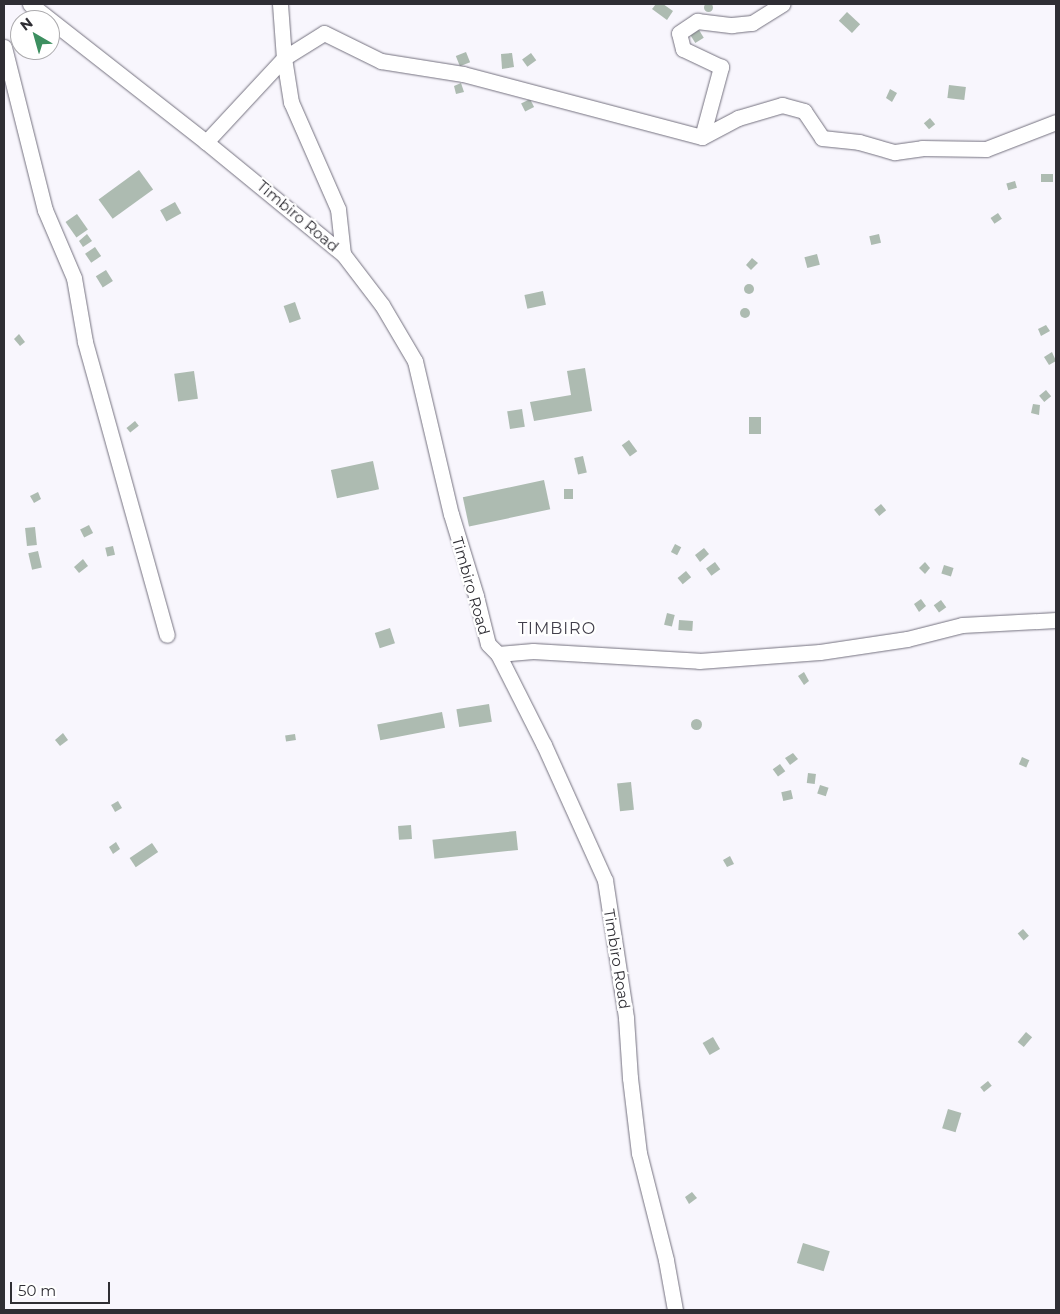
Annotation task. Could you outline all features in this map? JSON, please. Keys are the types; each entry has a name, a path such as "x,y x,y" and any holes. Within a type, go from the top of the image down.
{"street":[{"name":"Timbiro Road","path":"30,4 206,142 343,254 382,305 414,360 451,514 476,596 488,644 498,654 544,745 605,880 626,1018 630,1078 639,1153 666,1260 675,1310"},
{"path":"280,4 284,58 291,102 338,209 343,254"},
{"path":"702,137 721,67 683,49 679,33 696,21 732,25 752,23 782,4"},
{"path":"206,142 284,58 324,33 381,61 463,74 702,137 738,118 782,105 804,111 822,138 859,142 895,152 922,148 986,149 1056,122"},
{"path":"4,47 45,210 74,278 85,342 167,635"},
{"path":"498,654 533,651 699,661 820,652 907,639 962,625 1056,620"}],"building":[{"path":"708,2 713,7 708,12 703,7"},
{"path":"656,4 663,4 673,11 667,20 652,9"},
{"path":"847,12 860,24 852,33 839,21"},
{"path":"699,30 704,38 695,43 691,35"},
{"path":"466,52 470,62 460,66 456,56"},
{"path":"512,53 514,67 502,69 501,54"},
{"path":"531,53 536,60 527,67 522,59"},
{"path":"461,83 464,92 456,94 454,86"},
{"path":"949,85 966,87 964,100 947,98"},
{"path":"890,89 897,93 892,102 886,98"},
{"path":"530,99 534,107 525,112 521,104"},
{"path":"930,118 935,124 929,129 924,123"},
{"path":"139,170 153,189 113,219 99,199"},
{"path":"1041,174 1053,174 1053,182 1041,182"},
{"path":"1015,181 1017,188 1008,190 1006,183"},
{"path":"175,202 181,213 166,222 160,210"},
{"path":"998,213 1002,219 994,224 991,218"},
{"path":"77,214 88,230 76,238 66,222"},
{"path":"87,234 92,241 83,247 79,241"},
{"path":"879,234 881,243 871,245 869,236"},
{"path":"95,247 101,256 91,263 85,254"},
{"path":"817,254 820,265 807,268 804,257"},
{"path":"752,258 758,263 751,270 746,265"},
{"path":"106,270 113,281 103,287 96,276"},
{"path":"749,284 754,289 749,294 744,289"},
{"path":"543,291 546,305 527,309 524,295"},
{"path":"295,302 301,319 290,323 284,306"},
{"path":"745,308 750,313 745,318 740,313"},
{"path":"1046,325 1050,331 1041,336 1038,329"},
{"path":"19,334 25,342 20,346 14,339"},
{"path":"1052,352 1056,361 1049,365 1044,357"},
{"path":"585,368 592,411 534,421 530,402 571,395 567,371"},
{"path":"194,371 198,399 178,402 174,374"},
{"path":"1046,390 1051,396 1044,402 1039,396"},
{"path":"1033,404 1040,405 1039,415 1031,413"},
{"path":"522,409 525,427 510,429 507,411"},
{"path":"749,417 761,417 761,434 749,434"},
{"path":"135,421 139,426 130,433 126,428"},
{"path":"629,440 637,451 630,457 622,445"},
{"path":"583,456 587,473 578,475 574,458"},
{"path":"373,461 379,489 337,498 331,470"},
{"path":"544,480 550,509 469,527 463,497"},
{"path":"564,489 573,489 573,499 564,499"},
{"path":"38,492 41,499 34,503 30,496"},
{"path":"881,504 886,510 879,516 874,510"},
{"path":"89,525 93,533 84,538 80,530"},
{"path":"35,527 37,545 27,546 25,528"},
{"path":"675,544 681,547 677,555 671,552"},
{"path":"113,546 115,555 107,557 105,548"},
{"path":"704,548 709,554 700,562 695,555"},
{"path":"38,551 42,568 32,570 28,553"},
{"path":"83,559 88,566 79,573 74,567"},
{"path":"715,562 720,569 711,576 706,568"},
{"path":"925,562 930,568 925,574 919,568"},
{"path":"944,565 954,568 951,577 941,574"},
{"path":"686,571 691,577 683,584 678,578"},
{"path":"921,599 926,606 919,612 914,604"},
{"path":"941,600 946,607 939,613 934,605"},
{"path":"667,613 675,615 672,627 664,625"},
{"path":"679,620 693,621 692,631 678,630"},
{"path":"390,628 395,643 380,648 375,633"},
{"path":"804,672 809,681 804,685 798,676"},
{"path":"489,704 492,722 459,727 456,709"},
{"path":"442,712 445,728 380,740 377,725"},
{"path":"696,718 702,724 696,730 690,724"},
{"path":"63,733 68,740 60,746 55,740"},
{"path":"295,734 296,740 286,741 285,736"},
{"path":"793,753 798,759 790,765 785,758"},
{"path":"1022,757 1029,760 1026,767 1019,764"},
{"path":"780,764 785,771 778,777 773,769"},
{"path":"808,773 816,774 815,784 807,783"},
{"path":"631,782 634,810 620,811 617,783"},
{"path":"820,785 829,788 826,796 817,794"},
{"path":"791,790 793,799 783,801 781,792"},
{"path":"118,801 122,808 115,812 111,805"},
{"path":"411,825 412,839 399,840 398,826"},
{"path":"516,831 518,850 434,859 432,840"},
{"path":"116,842 120,849 113,854 109,847"},
{"path":"152,843 158,852 136,867 130,858"},
{"path":"730,856 734,864 727,867 723,860"},
{"path":"1023,929 1029,936 1024,940 1018,934"},
{"path":"1026,1032 1032,1037 1024,1047 1018,1042"},
{"path":"713,1037 720,1049 710,1055 703,1043"},
{"path":"988,1081 992,1086 984,1092 980,1087"},
{"path":"948,1109 961,1113 956,1132 942,1128"},
{"path":"692,1192 697,1198 689,1204 685,1197"},
{"path":"803,1243 830,1251 824,1271 797,1263"}],"district":[{"name":"TIMBIRO","path":"557,629"}]}
